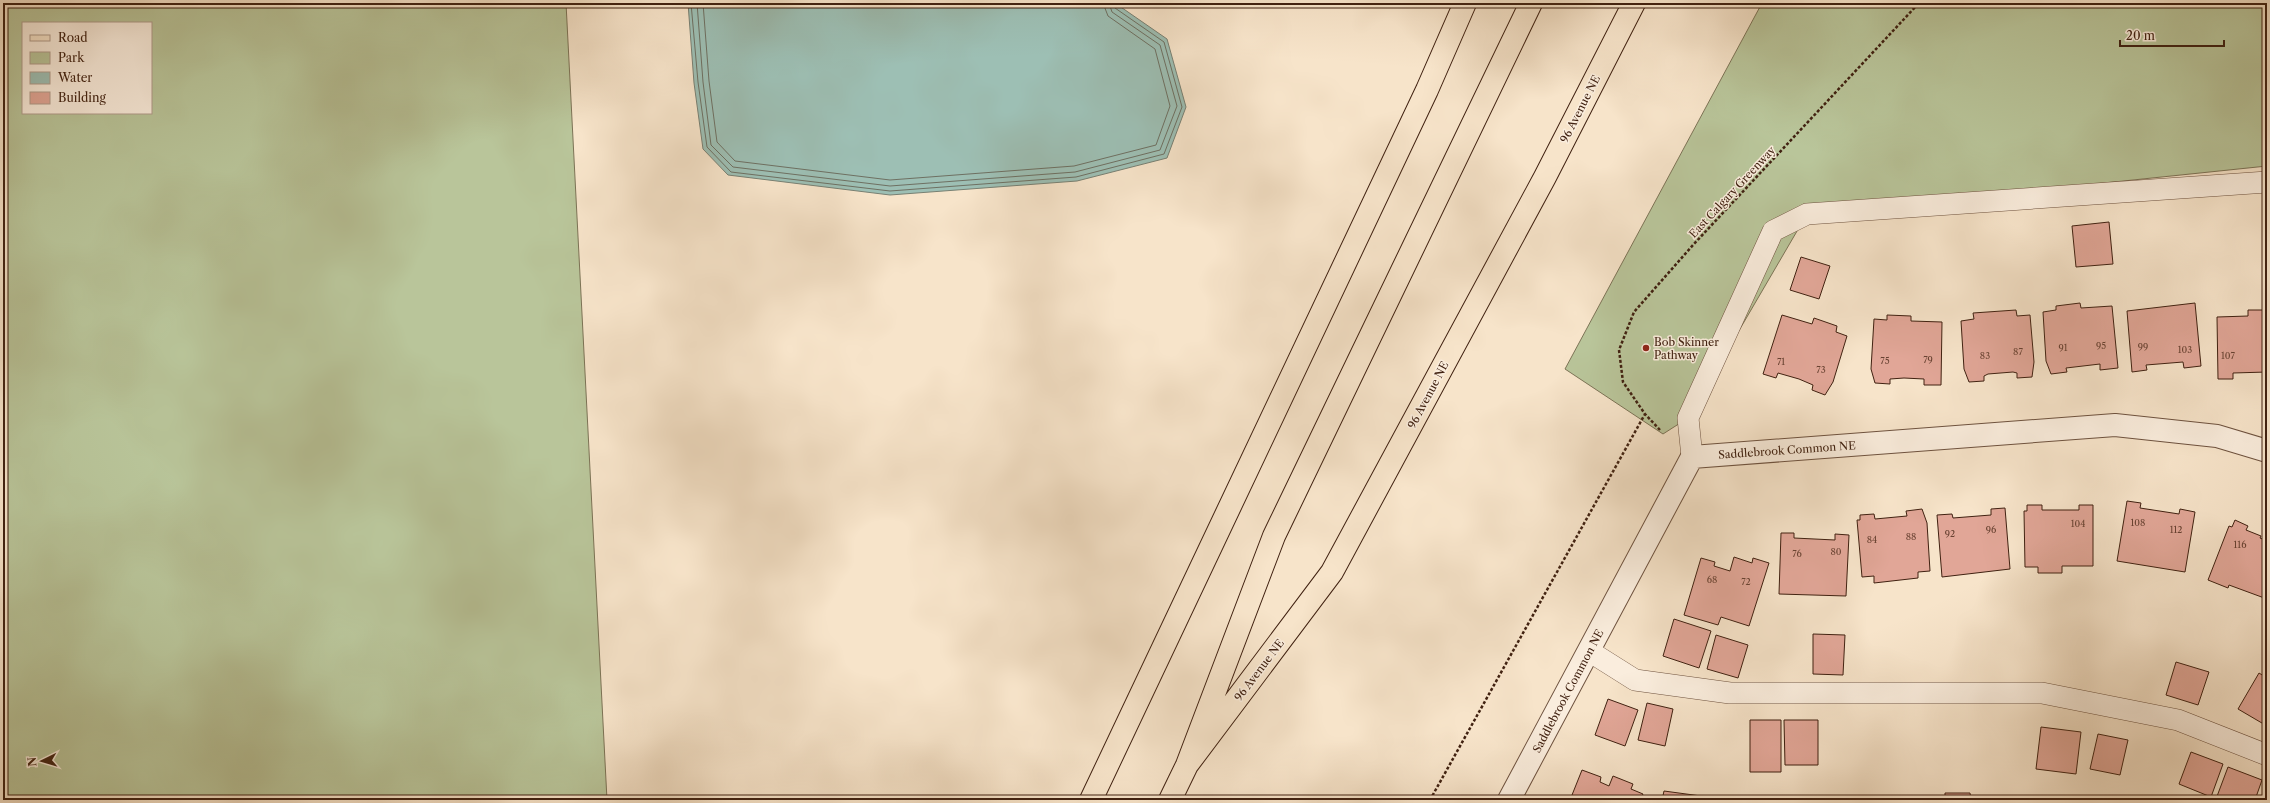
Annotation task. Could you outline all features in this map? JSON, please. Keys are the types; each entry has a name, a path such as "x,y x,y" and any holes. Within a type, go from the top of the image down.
{"main road":[{"path":"1090,800 1427,90 1465,3"},
{"name":"96 Avenue NE","path":"1170,800 1187,765 1274,536 1531,3"},
{"name":"96 Avenue NE","path":"1187,765 1332,572 1541,184 1634,3"}],"street":[{"name":"Saddlebrook Common NE","path":"1509,800 1692,457 2115,425 2217,436 2267,451"}],"lane":[{"path":"1692,457 1688,418 1773,231 1807,214 2267,182"},
{"path":"1589,651 1635,680 1730,693 2042,693 2178,720 2267,755"}],"path":[{"name":"East Calgary Greenway","path":"1430,800 1645,414 1623,382 1619,350 1634,312 1693,245 1919,3"}],"green space":[{"path":"3,3 566,3 607,800 3,800"},
{"path":"1762,3 2267,3 2267,166 1807,214 1688,418 1663,434 1565,369"}],"water":[{"path":"688,3 1115,3 1167,39 1186,107 1167,158 1077,181 890,195 728,175 703,149 694,83"}],"building":[{"path":"2109,222 2113,264 2076,267 2072,226"},
{"path":"1801,257 1830,266 1819,299 1790,290"},
{"path":"2080,303 2081,308 2112,306 2118,368 2100,370 2100,364 2066,368 2067,372 2051,374 2046,361 2043,312 2056,310 2056,306"},
{"path":"2195,303 2201,366 2184,368 2183,362 2146,365 2147,370 2132,372 2127,311"},
{"path":"2016,310 2017,316 2030,315 2034,362 2032,377 2017,378 2017,373 2013,372 1988,374 1984,376 1984,381 1969,382 1964,369 1961,321 1974,319 1973,313"},
{"path":"2248,310 2267,310 2267,372 2233,373 2233,379 2218,379 2217,317 2248,316"},
{"path":"1782,315 1812,324 1814,318 1837,326 1836,332 1847,336 1833,382 1825,395 1812,390 1813,385 1799,379 1778,373 1776,378 1763,374"},
{"path":"1887,315 1911,316 1911,321 1942,322 1941,385 1924,385 1924,379 1904,378 1890,379 1890,384 1875,383 1871,369 1874,319 1887,320"},
{"path":"2127,501 2141,503 2140,508 2179,514 2180,509 2195,512 2185,572 2117,561"},
{"path":"2027,505 2042,505 2042,510 2079,510 2079,505 2093,505 2093,566 2062,566 2062,573 2038,573 2038,567 2025,567 2024,511 2027,511"},
{"path":"2005,508 2010,569 1942,577 1937,515 1952,514 1953,518 1991,515 1991,509"},
{"path":"1922,509 1927,523 1930,571 1918,572 1918,578 1874,583 1874,576 1862,577 1857,520 1860,520 1860,515 1874,514 1875,519 1907,516 1906,511"},
{"path":"2235,520 2248,526 2246,530 2261,536 2260,538 2267,541 2267,599 2229,585 2228,588 2208,580 2229,526 2232,527"},
{"path":"1781,533 1794,533 1794,538 1835,540 1835,534 1849,535 1846,596 1779,594"},
{"path":"1734,557 1752,563 1753,558 1769,563 1749,626 1721,617 1718,625 1684,615 1701,558 1715,562 1714,566 1730,571"},
{"path":"1674,619 1711,631 1699,668 1663,656"},
{"path":"1813,634 1845,635 1843,675 1813,674"},
{"path":"1716,635 1748,645 1738,678 1707,669"},
{"path":"2176,662 2209,672 2198,705 2166,695"},
{"path":"2259,673 2267,678 2267,726 2238,709"},
{"path":"1608,699 1638,710 1625,746 1595,735"},
{"path":"1647,703 1673,709 1665,746 1638,740"},
{"path":"1750,720 1781,720 1781,772 1750,772"},
{"path":"1784,720 1818,720 1818,765 1785,765"},
{"path":"2041,727 2081,732 2076,774 2036,769"},
{"path":"2098,734 2128,740 2120,775 2090,769"},
{"path":"2191,752 2223,764 2211,797 2179,784"},
{"path":"2228,767 2262,780 2255,800 2216,799"},
{"path":"1582,770 1601,777 1600,782 1609,786 1613,776 1633,784 1631,789 1643,794 1640,800 1570,800"},
{"path":"1664,791 1701,796 1716,800 1662,800"},
{"path":"1945,793 1970,793 1971,800 1913,800 1945,799"},
{"path":"1900,798 1900,800 1858,800"}],"place":[{"name":"Bob Skinner Pathway","path":"1646,348"}]}
